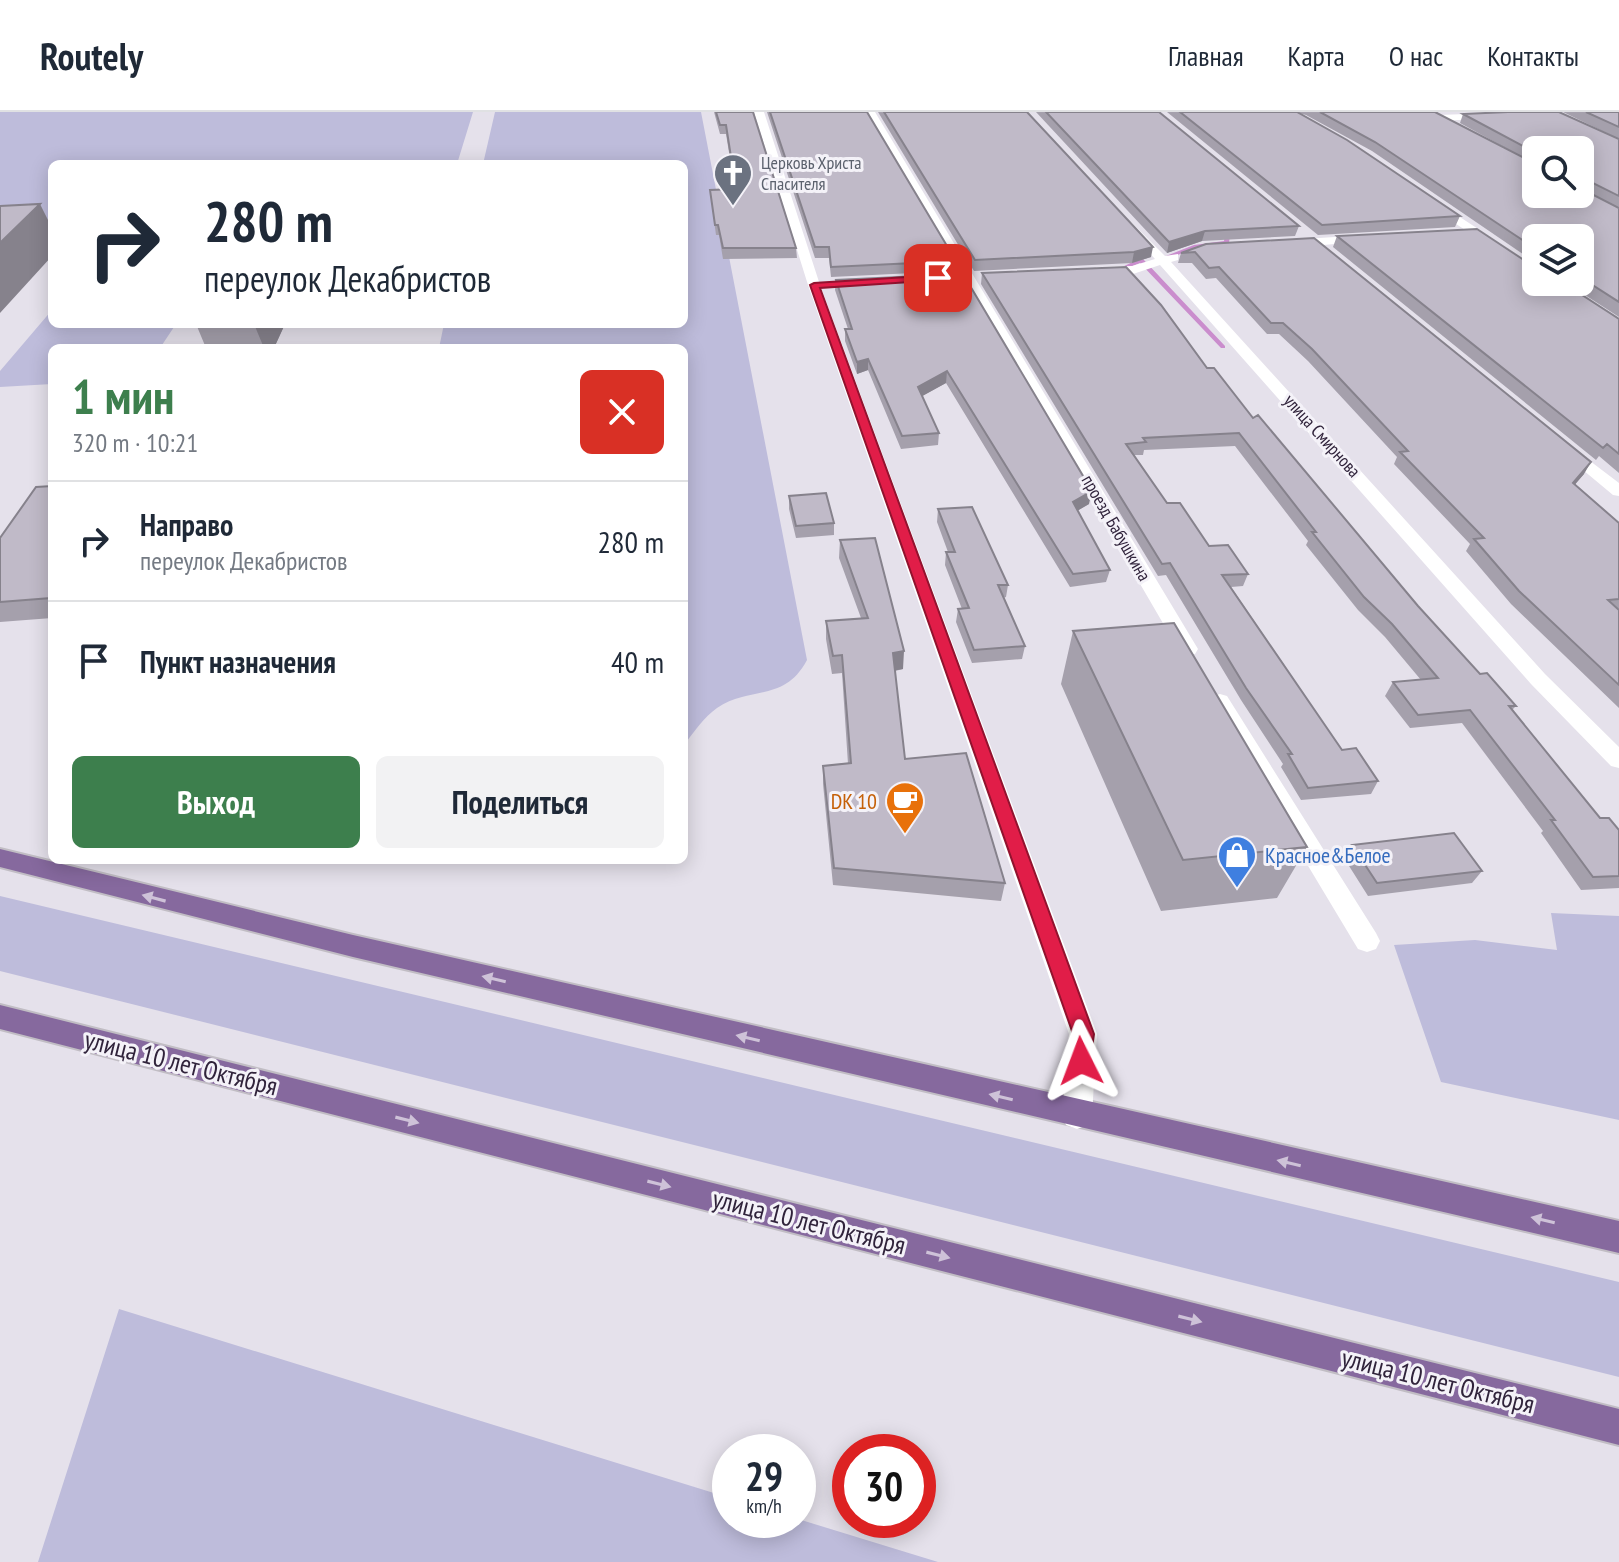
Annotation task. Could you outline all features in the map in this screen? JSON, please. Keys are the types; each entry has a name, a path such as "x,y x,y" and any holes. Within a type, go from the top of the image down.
{"main road":[{"path":"0,858 229,917 1077,1115 1619,1237"},
{"name":"улица 10 лет Октября","path":"0,1017 1619,1427"}],"street":[{"path":"759,112 1083,1034 1077,1115"},
{"name":"проезд Бабушкина","path":"870,112 1194,659"},
{"path":"1462,132 1438,118 1509,115"},
{"path":"1424,197 1522,264"},
{"name":"улица Смирнова","path":"1122,216 1538,679 1619,760"},
{"path":"1459,233 1475,232"},
{"path":"1273,245 1379,238"},
{"path":"1088,272 1133,270 1189,252"},
{"path":"1558,442 1619,491"},
{"path":"1210,686 1367,941"}],"shaded area":[{"path":"0,112 473,112 458,160 48,160 48,227 0,229"},
{"path":"495,112 701,112 807,660 798,673 777,688 730,701 717,708 688,740 688,344 440,344 443,328 688,328 688,160 484,160"},
{"path":"48,315 48,328 173,328 163,344 48,344 48,384 0,387 0,371"},
{"path":"0,896 1619,1282 1619,1377 0,971"},
{"path":"1551,913 1619,916 1619,1120 1441,1082 1394,945 1475,940 1557,950"},
{"path":"119,1309 712,1492 712,1538 816,1538 816,1525 832,1529 832,1538 860,1538 938,1562 38,1562"}],"building":[{"path":"716,112 753,112 796,248 723,248 718,225 715,225 710,190 736,189 726,125 720,125"},
{"path":"770,112 867,112 956,261 831,267 829,247 815,247"},
{"path":"884,112 1027,112 1153,247 1134,252 975,260"},
{"path":"1046,112 1159,112 1299,226 1205,231 1169,242"},
{"path":"1180,112 1297,112 1347,140 1460,216 1322,225"},
{"path":"1320,112 1435,112 1522,157 1522,208 1594,208 1594,195 1619,208 1619,302 1594,286 1594,224 1522,224 1522,240 1375,142"},
{"path":"1559,112 1619,139 1619,196 1594,184 1594,136 1522,136 1522,146 1463,114"},
{"path":"1586,112 1619,112 1619,127"},
{"path":"40,204 0,243 0,206"},
{"path":"1477,229 1522,259 1522,296 1584,296 1619,319 1619,454 1607,444 1603,448 1337,236"},
{"path":"1314,238 1591,462 1573,483 1619,523 1619,599 1608,600 1619,610 1619,685 1519,591 1474,539 1484,538 1400,452 1408,451 1312,349 1283,323 1271,323 1219,267 1209,268 1195,252 1181,253 1206,244"},
{"path":"1126,267 1161,305 1207,368 1214,368 1253,418 1258,415 1418,606 1480,674 1487,673 1516,706 1509,706 1600,818 1609,818 1619,830 1619,876 1593,877 1551,820 1555,820 1470,710 1418,715 1393,682 1438,678 1392,624 1364,597 1239,433 1143,438 1146,442 1126,444 1167,503 1180,503 1209,546 1228,545 1248,574 1222,575 1342,750 1356,748 1378,781 1308,788 1288,754 1292,754 1246,688 1170,563 1162,564 982,273"},
{"path":"963,274 1092,491 1073,502 1110,570 1073,574 947,371 918,387 939,433 902,436 868,359 857,362 845,329 852,329 836,280"},
{"path":"48,486 48,598 0,602 0,538 36,487"},
{"path":"826,493 834,523 796,526 789,496"},
{"path":"972,507 1008,585 998,585 1025,646 974,650 958,609 969,608 946,552 955,552 938,509"},
{"path":"875,538 904,651 893,653 905,759 966,753 1005,883 834,868 823,766 851,763 842,655 833,656 826,621 868,618 840,540"},
{"path":"1174,623 1307,847 1183,860 1073,631"},
{"path":"1454,833 1482,871 1377,883 1352,845"}],"waterway":[{"path":"1169,256 1196,246 1227,242 1228,226"},
{"path":"1121,269 1141,260 1223,347"}],"place":[{"name":"Церковь Христа Спасителя","path":"733,207"},
{"name":"DK 10","path":"905,835"},
{"name":"Красное&Белое","path":"1237,889"}],"route":[{"path":"938,278 814,285 1083,1034 1081,1061"}]}
